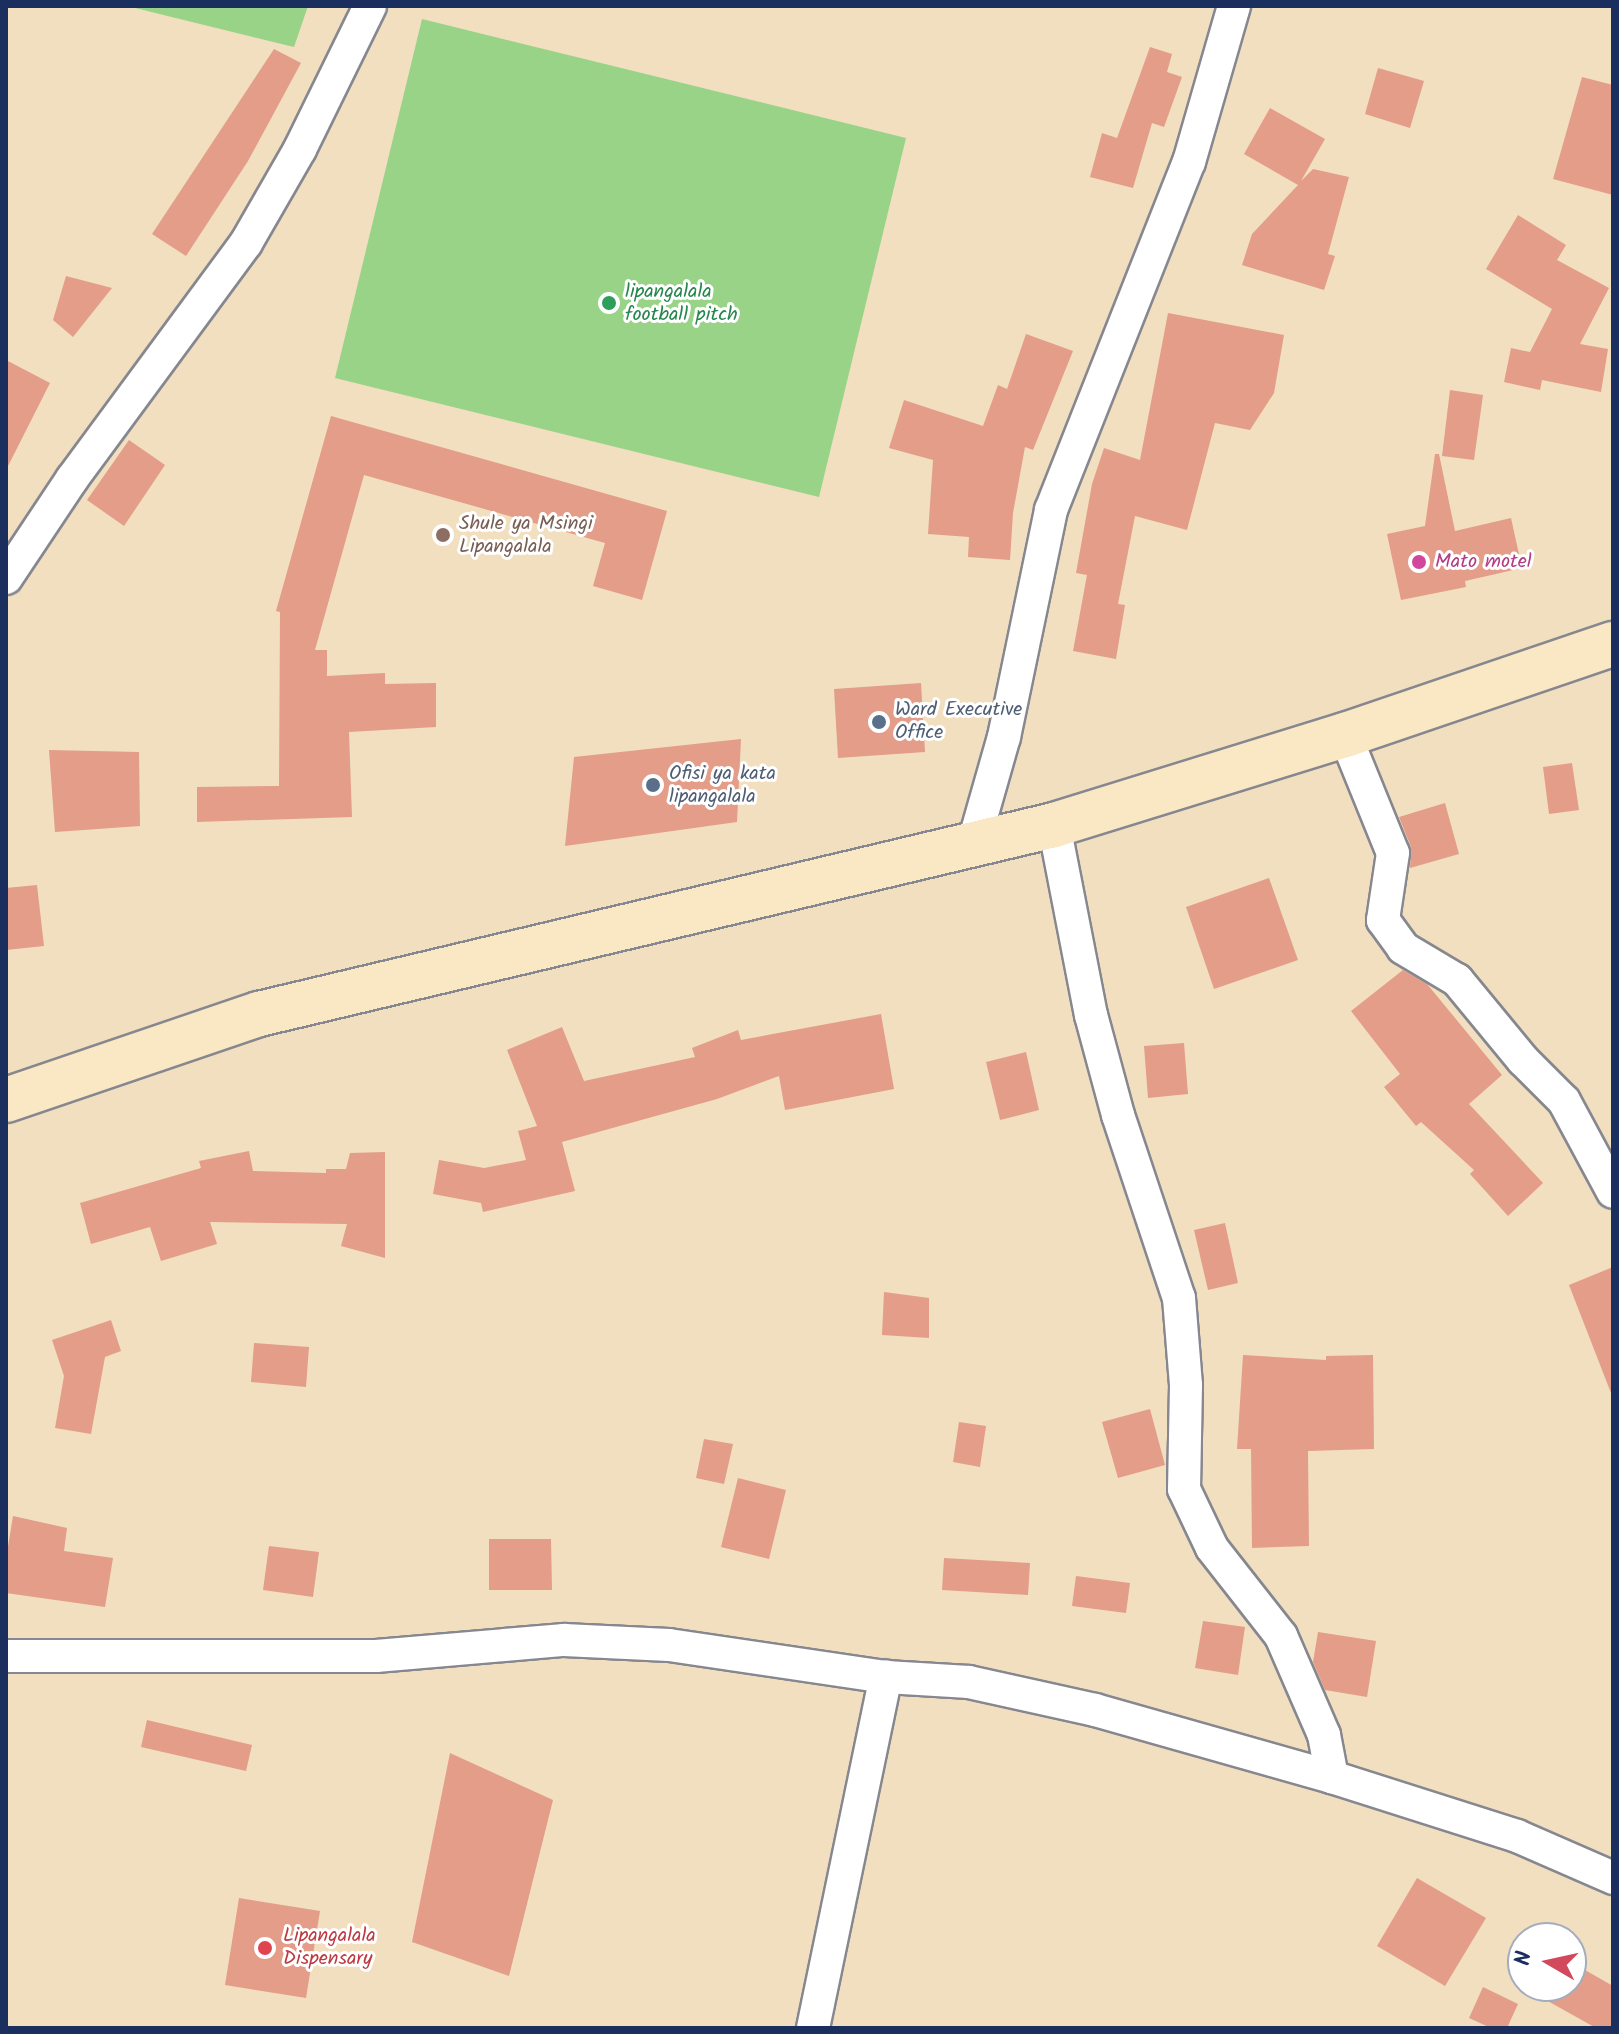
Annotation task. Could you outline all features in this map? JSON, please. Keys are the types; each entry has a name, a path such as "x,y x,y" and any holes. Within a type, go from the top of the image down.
{"main road":[{"path":"6,1100 259,1014 1054,825 1345,735 1613,644"}],"street":[{"path":"6,578 72,479 246,243 300,149 370,6"},
{"path":"974,842 1004,737 1051,510 1189,162 1234,6"},
{"path":"1345,735 1393,853 1383,920 1403,948 1457,980 1523,1060 1564,1101 1613,1192"},
{"path":"1054,825 1091,1015 1118,1115 1179,1298 1186,1385 1184,1489 1212,1548 1281,1636 1324,1735 1332,1777"},
{"path":"6,1656 376,1656 564,1640 669,1645 886,1677 969,1682 1095,1710 1332,1777 1517,1836 1613,1878"},
{"path":"813,2028 886,1677"}],"green space":[{"path":"127,6 308,6 294,47"},
{"name":"lipangalala football pitch","path":"422,19 906,138 819,497 335,378"}],"building":[{"path":"1150,47 1172,54 1167,72 1182,77 1164,127 1152,123 1133,188 1090,177 1102,133 1117,138"},
{"path":"274,49 301,63 248,161 186,256 152,234"},
{"path":"1378,68 1424,81 1410,128 1365,114"},
{"path":"1582,77 1613,85 1613,195 1553,179"},
{"path":"1270,108 1325,139 1301,181 1313,169 1349,177 1328,254 1335,256 1324,290 1242,265 1252,234 1298,185 1244,154"},
{"path":"1518,215 1566,245 1557,260 1609,288 1580,344 1608,349 1601,392 1542,380 1540,390 1504,382 1511,348 1530,352 1552,309 1486,269"},
{"path":"66,276 112,288 73,337 53,320"},
{"path":"1168,313 1284,335 1274,393 1250,430 1215,423 1187,530 1135,516 1118,604 1125,605 1116,659 1073,651 1087,575 1076,573 1092,484 1104,448 1140,460"},
{"path":"1026,334 1073,351 1033,450 1025,447 1013,513 1010,560 968,557 969,537 928,534 933,460 889,448 904,400 983,426 998,385 1007,389"},
{"path":"6,360 50,383 6,470"},
{"path":"1450,390 1483,395 1474,460 1442,456"},
{"path":"331,416 667,511 642,600 593,586 605,543 364,475 315,650 327,650 327,676 385,673 385,684 436,683 436,727 349,732 352,817 197,822 197,787 279,786 280,612 276,611"},
{"path":"129,440 165,465 124,526 87,500"},
{"path":"1435,454 1439,454 1455,531 1511,518 1522,568 1465,581 1466,587 1401,600 1387,534 1425,526"},
{"path":"921,683 925,752 838,758 834,689"},
{"path":"741,739 737,822 565,846 574,757"},
{"path":"49,750 139,752 140,826 55,832"},
{"path":"1572,763 1579,810 1549,814 1543,767"},
{"path":"1445,803 1459,854 1410,868 1411,847 1399,817"},
{"path":"1269,878 1298,960 1214,989 1186,907"},
{"path":"37,885 44,946 6,950 6,888"},
{"path":"1403,970 1427,984 1502,1075 1469,1104 1543,1183 1508,1216 1470,1174 1474,1170 1421,1122 1416,1126 1384,1087 1400,1074 1351,1011"},
{"path":"881,1014 894,1089 785,1110 779,1076 717,1099 562,1142 575,1191 483,1212 481,1203 433,1194 439,1160 484,1168 526,1160 518,1131 537,1126 507,1050 562,1027 584,1081 695,1057 692,1048 738,1030 741,1040"},
{"path":"1184,1043 1188,1094 1148,1098 1144,1046"},
{"path":"1026,1052 1039,1110 1000,1120 986,1062"},
{"path":"249,1151 253,1171 326,1173 326,1169 346,1169 350,1153 385,1152 385,1258 341,1246 347,1224 210,1222 217,1244 161,1261 150,1227 91,1244 80,1203 201,1168 199,1161"},
{"path":"1225,1223 1238,1283 1208,1290 1194,1230"},
{"path":"1613,1267 1613,1392 1611,1393 1569,1285"},
{"path":"884,1292 929,1298 929,1338 882,1335"},
{"path":"111,1320 121,1351 105,1357 91,1434 55,1428 64,1376 52,1340"},
{"path":"254,1343 309,1347 306,1387 251,1382"},
{"path":"1243,1355 1326,1360 1326,1356 1373,1355 1374,1449 1308,1451 1309,1546 1252,1548 1251,1449 1237,1449"},
{"path":"1150,1409 1165,1465 1118,1478 1102,1422"},
{"path":"959,1422 986,1426 980,1467 953,1462"},
{"path":"704,1439 733,1444 724,1484 696,1478"},
{"path":"738,1478 786,1490 769,1559 721,1547"},
{"path":"13,1516 67,1528 64,1551 113,1558 105,1607 6,1593 6,1559"},
{"path":"489,1539 551,1539 552,1590 489,1590"},
{"path":"269,1546 319,1552 313,1597 263,1590"},
{"path":"944,1558 1030,1563 1028,1595 942,1590"},
{"path":"1076,1576 1130,1583 1126,1613 1072,1606"},
{"path":"1203,1621 1245,1627 1238,1675 1195,1668"},
{"path":"1318,1632 1376,1641 1367,1697 1325,1690 1313,1662"},
{"path":"147,1720 252,1745 246,1771 141,1747"},
{"path":"450,1753 553,1800 509,1976 412,1942"},
{"path":"1417,1878 1486,1918 1445,1986 1377,1946"},
{"path":"239,1898 320,1911 306,1998 225,1985"},
{"path":"1587,1971 1613,1986 1613,2028 1596,2028 1550,2002 1587,2002"},
{"path":"1483,1987 1507,1999 1507,2002 1518,2004 1507,2028 1491,2028 1469,2018"}],"place":[{"name":"lipangalala football pitch","path":"609,303"},
{"name":"Shule ya Msingi Lipangalala","path":"443,535"},
{"name":"Mato motel","path":"1419,562"},
{"name":"Ward Executive Office","path":"879,722"},
{"name":"Ofisi ya kata lipangalala","path":"653,785"},
{"name":"Lipangalala Dispensary","path":"265,1948"}]}
